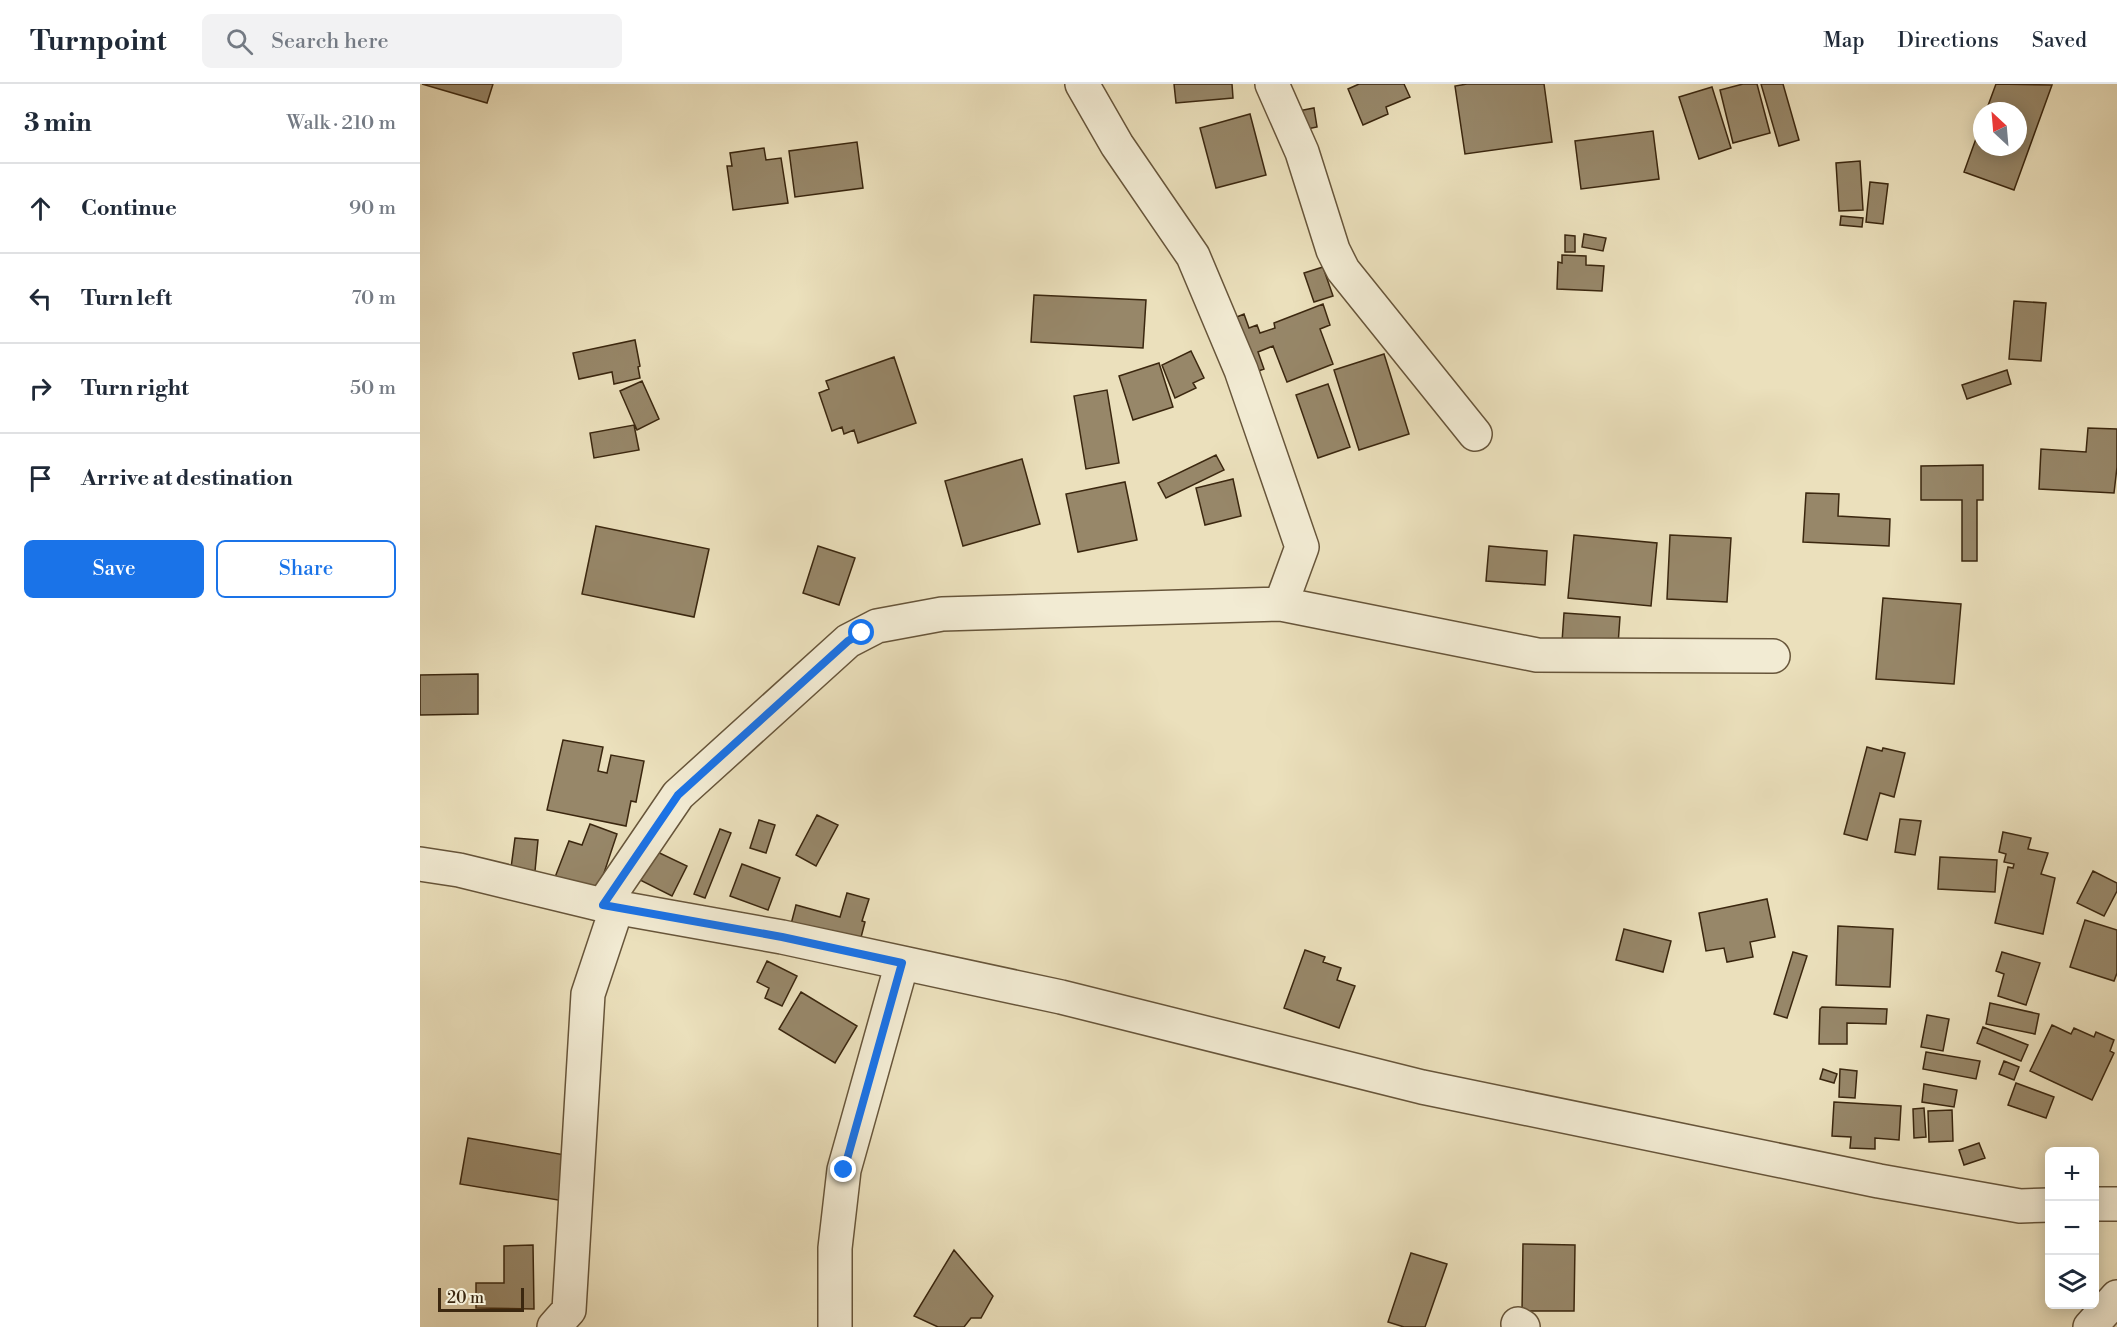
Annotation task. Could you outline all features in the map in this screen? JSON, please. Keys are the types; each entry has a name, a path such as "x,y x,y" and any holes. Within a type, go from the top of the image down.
{"street":[{"path":"1082,84 1117,146 1193,256 1241,370 1302,547 1281,604"},
{"path":"1272,84 1302,152 1334,250 1343,270 1475,434"},
{"path":"554,1327 569,1310 588,994 610,906 678,795 848,641 877,626 942,614 1281,604 1537,655 1773,656"},
{"path":"420,864 459,870 610,906 782,937 1061,997 1445,1092 1879,1181 2020,1206 2045,1205"},
{"path":"835,1327 835,1248 844,1170 902,963"},
{"path":"2099,1204 2117,1204"},
{"path":"2090,1327 2117,1297"}],"building":[{"path":"422,84 493,84 487,103"},
{"path":"1174,84 1232,84 1233,98 1176,103"},
{"path":"1359,84 1404,84 1410,97 1386,107 1388,114 1363,125 1348,89"},
{"path":"1544,84 1552,142 1465,154 1455,86"},
{"path":"1743,84 1757,84 1770,133 1733,143 1720,90"},
{"path":"1761,84 1783,84 1799,140 1779,146"},
{"path":"1996,84 2052,85 2027,154 2027,102 1989,102"},
{"path":"1712,87 1731,148 1699,159 1679,97"},
{"path":"1314,108 1317,127 1302,130 1298,111"},
{"path":"1250,114 1266,175 1216,188 1200,128"},
{"path":"1653,131 1659,179 1581,189 1575,141"},
{"path":"857,142 863,188 795,197 789,151"},
{"path":"1973,147 1973,156 2026,156 2014,190 1964,172"},
{"path":"764,148 766,160 781,158 788,203 733,210 727,166 732,166 730,153"},
{"path":"1860,161 1863,210 1839,211 1836,163"},
{"path":"1870,182 1888,184 1883,224 1866,222"},
{"path":"1841,216 1863,218 1862,227 1840,225"},
{"path":"1584,234 1606,238 1603,251 1582,247"},
{"path":"1565,235 1575,236 1575,252 1565,252"},
{"path":"1562,255 1586,256 1586,265 1604,266 1602,291 1557,289 1558,262 1562,263"},
{"path":"1323,267 1333,296 1314,302 1304,273"},
{"path":"1034,295 1146,300 1143,348 1031,342"},
{"path":"2014,301 2046,303 2041,361 2009,359"},
{"path":"1323,304 1330,325 1320,329 1333,364 1287,382 1273,346 1258,352 1264,369 1253,373 1232,319 1244,314 1249,328 1257,325 1260,333 1275,328 1274,323"},
{"path":"635,340 640,378 614,384 612,372 579,379 573,353"},
{"path":"1191,351 1204,378 1193,383 1196,388 1175,398 1162,365"},
{"path":"1384,354 1409,434 1359,450 1334,370"},
{"path":"894,357 916,423 858,443 854,430 844,434 842,427 832,431 819,393 829,389 826,381"},
{"path":"1159,363 1173,407 1133,420 1119,376"},
{"path":"2007,370 2011,384 1967,399 1962,385"},
{"path":"642,381 659,419 637,430 620,391"},
{"path":"1328,384 1350,447 1318,458 1296,395"},
{"path":"1107,390 1119,463 1086,469 1074,396"},
{"path":"634,425 639,450 594,458 590,433"},
{"path":"2088,428 2117,429 2114,493 2039,489 2041,449 2086,452"},
{"path":"1216,455 1224,470 1166,498 1158,483"},
{"path":"1022,459 1040,524 963,546 945,481"},
{"path":"1983,465 1983,500 1977,500 1977,561 1962,561 1962,500 1921,500 1921,466"},
{"path":"1233,479 1241,516 1205,525 1196,488"},
{"path":"1125,482 1137,540 1078,552 1066,494"},
{"path":"1806,493 1839,494 1838,516 1890,519 1889,546 1803,542"},
{"path":"596,526 709,549 694,617 582,594"},
{"path":"1574,535 1657,543 1651,606 1568,598"},
{"path":"1670,535 1731,538 1727,602 1667,599"},
{"path":"818,546 855,558 839,605 803,593"},
{"path":"1489,546 1547,551 1545,585 1486,581"},
{"path":"1883,598 1961,604 1954,684 1876,679"},
{"path":"1564,613 1620,617 1618,645 1562,642"},
{"path":"478,674 478,714 420,715 420,675"},
{"path":"563,740 603,747 598,771 607,773 611,755 644,761 636,802 631,801 626,826 547,810"},
{"path":"1867,747 1905,753 1894,797 1880,793 1867,840 1844,834"},
{"path":"817,815 838,825 816,866 796,855"},
{"path":"1900,819 1921,821 1915,855 1895,852"},
{"path":"759,820 775,825 766,853 750,848"},
{"path":"590,824 617,834 595,900 552,885 569,841 582,845"},
{"path":"720,829 731,833 705,898 694,894"},
{"path":"2003,832 2031,838 2028,849 2048,853 2041,874 2055,878 2043,934 1995,923 2008,867 2013,868 2014,864 2004,862 2006,854 1999,852"},
{"path":"515,838 538,840 535,871 511,868"},
{"path":"647,847 687,866 672,896 632,876"},
{"path":"1940,857 1997,860 1995,892 1938,889"},
{"path":"742,864 780,878 768,910 730,896"},
{"path":"2093,871 2117,883 2117,891 2104,916 2077,903"},
{"path":"847,893 869,899 862,921 865,922 859,945 790,928 796,905 840,917"},
{"path":"1767,899 1775,937 1750,942 1753,957 1727,962 1724,948 1706,951 1699,913"},
{"path":"2085,920 2117,930 2117,973 2114,981 2070,967"},
{"path":"1838,926 1893,929 1890,987 1836,985"},
{"path":"1624,929 1671,941 1663,972 1616,960"},
{"path":"1305,950 1325,957 1323,962 1341,968 1337,980 1355,986 1339,1028 1284,1008"},
{"path":"1793,952 1807,956 1787,1018 1774,1014"},
{"path":"2002,952 2040,963 2026,1005 1998,996 2004,974 1996,971"},
{"path":"767,961 797,976 782,1006 765,998 769,988 757,982"},
{"path":"801,992 857,1026 835,1063 779,1029"},
{"path":"1990,1003 2039,1014 2035,1034 1986,1024"},
{"path":"1822,1007 1887,1009 1886,1024 1847,1023 1847,1044 1819,1044 1820,1009"},
{"path":"1927,1015 1949,1019 1943,1051 1921,1047"},
{"path":"2052,1025 2071,1034 2074,1028 2094,1037 2096,1032 2114,1040 2110,1051 2114,1053 2092,1100 2030,1071"},
{"path":"1983,1027 2028,1045 2021,1061 1977,1043"},
{"path":"1926,1052 1980,1061 1976,1079 1923,1069"},
{"path":"2004,1061 2019,1067 2014,1080 1999,1074"},
{"path":"1823,1069 1837,1074 1834,1083 1820,1079"},
{"path":"1840,1069 1857,1071 1855,1098 1839,1097"},
{"path":"2016,1083 2054,1097 2046,1118 2008,1105"},
{"path":"1924,1084 1957,1090 1954,1107 1922,1102"},
{"path":"1834,1102 1901,1106 1899,1140 1875,1138 1875,1149 1850,1148 1851,1137 1832,1136"},
{"path":"1924,1108 1926,1137 1914,1138 1913,1109"},
{"path":"1952,1110 1953,1141 1929,1142 1928,1111"},
{"path":"468,1138 571,1156 564,1201 460,1184"},
{"path":"1979,1143 1985,1158 1964,1165 1959,1150"},
{"path":"1523,1244 1575,1245 1574,1311 1522,1311"},
{"path":"533,1245 534,1309 476,1308 476,1283 504,1283 504,1246"},
{"path":"954,1250 993,1296 981,1318 971,1318 964,1327 938,1327 914,1316"},
{"path":"1411,1253 1447,1264 1425,1327 1404,1327 1388,1322"}],"route":[{"path":"844,1170 902,963 782,937 603,905 678,795 848,641 862,633"}]}
